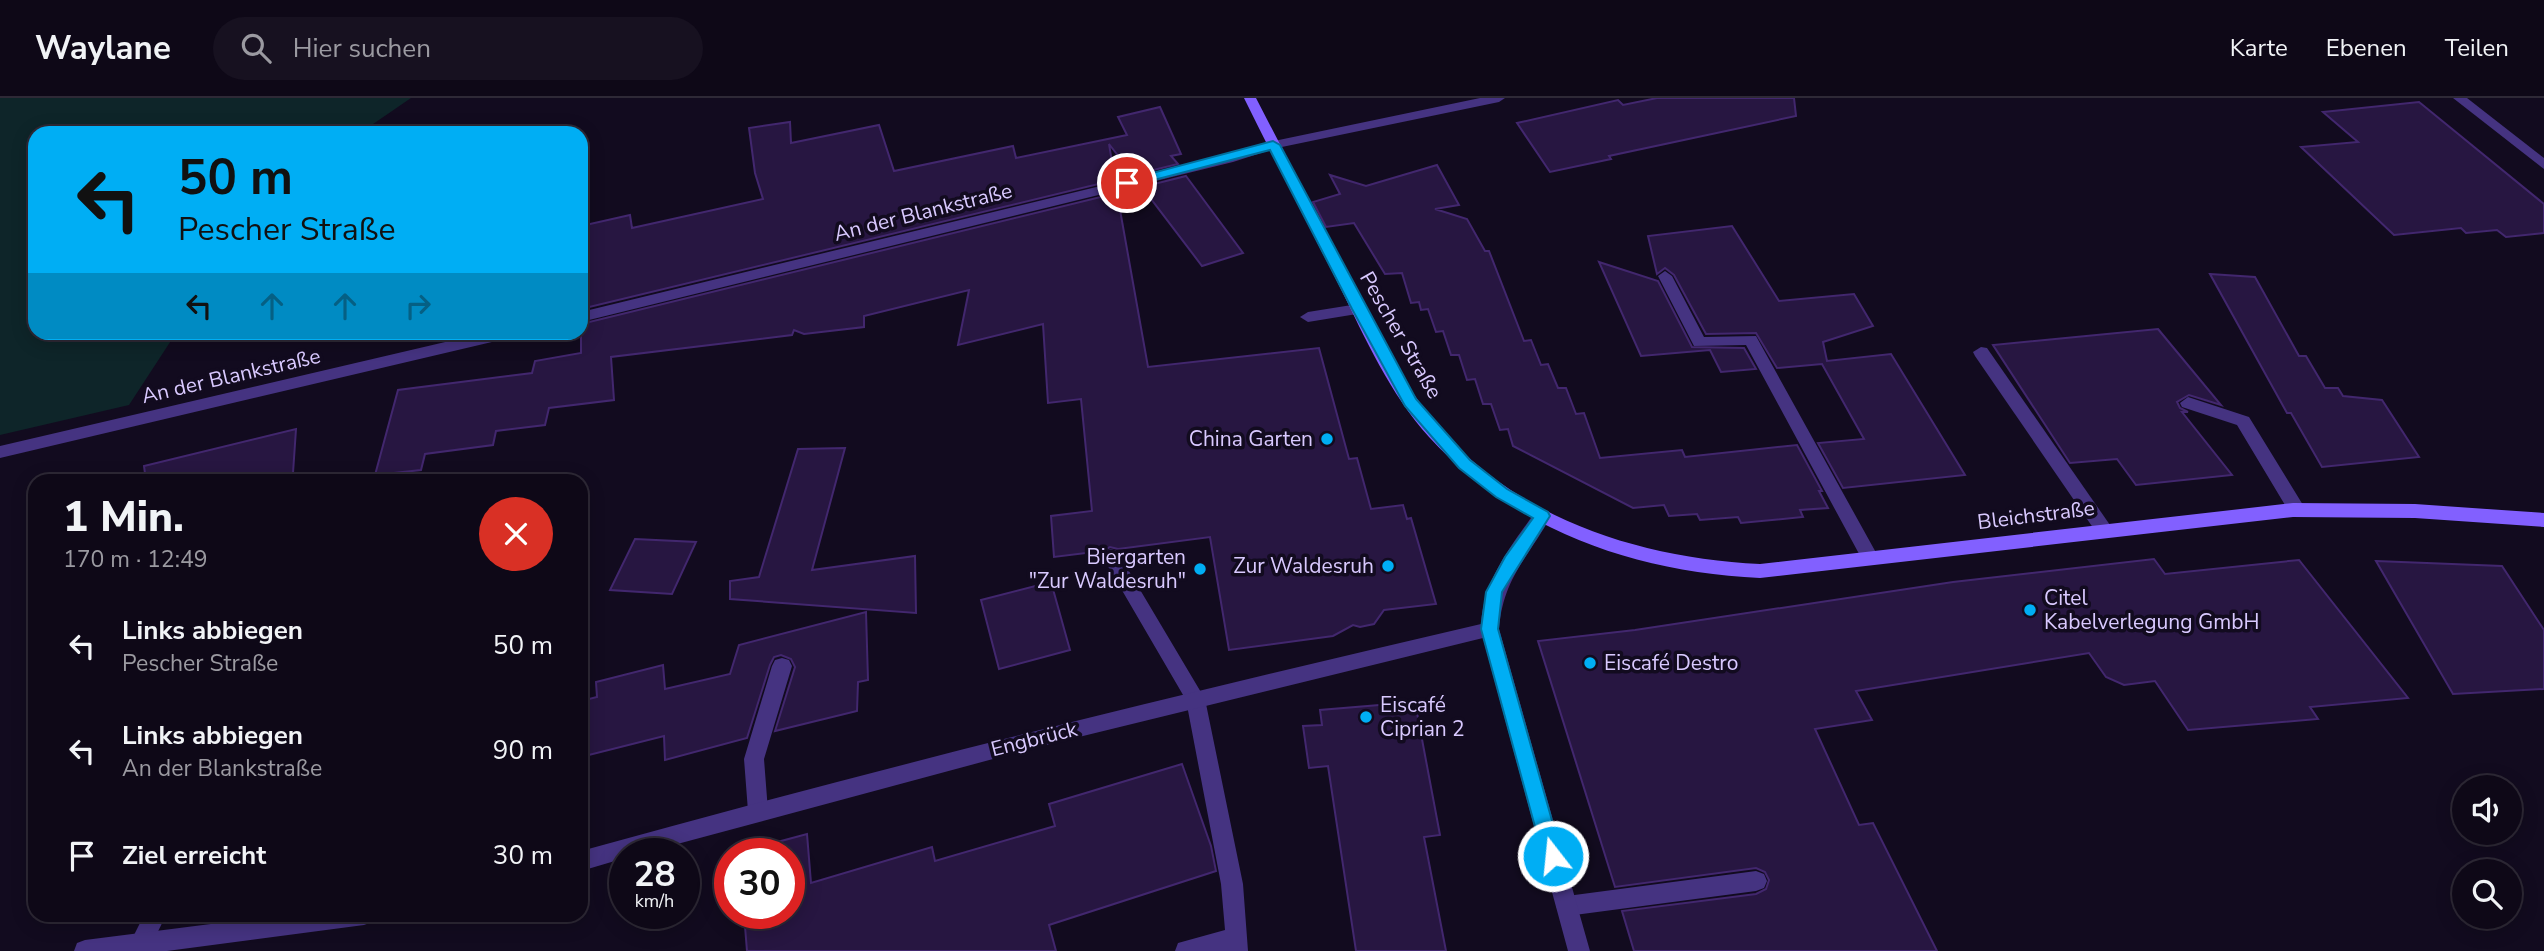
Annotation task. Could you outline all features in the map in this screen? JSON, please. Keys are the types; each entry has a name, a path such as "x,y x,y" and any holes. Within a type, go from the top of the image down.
{"main road":[{"name":"Pescher Straße","path":"1250,98 1359,309 1411,402 1435,433 1482,479 1542,516"},
{"name":"Bleichstraße","path":"1542,516 1582,534 1657,559 1720,569 1760,571 2297,510 2414,510 2544,520"}],"street":[{"name":"An der Blankstraße","path":"588,315 1215,162 1273,145 1499,98"},
{"path":"2459,98 2544,164"},
{"path":"1665,276 1699,342 1751,340 1870,558"},
{"path":"1308,317 1359,309"},
{"name":"An der Blankstraße","path":"0,452 479,340"},
{"path":"1981,352 2104,530"},
{"path":"2188,402 2243,421 2297,510"},
{"path":"1542,516 1511,561 1494,592 1490,629 1579,951"},
{"path":"1111,556 1195,699 1232,884 1237,944 1186,951"},
{"name":"Engbrück","path":"588,860 758,811 1195,699 1490,629"},
{"path":"758,811 754,760 782,666"},
{"path":"1567,906 1756,881"},
{"path":"141,943 152,922"},
{"path":"85,951 308,922"}],"green space":[{"path":"0,98 411,98 370,126 28,126 28,340 171,340 129,405 0,435"}],"building":[{"path":"1657,98 1794,98 1796,116 1609,156 1611,159 1550,172 1517,123 1618,100 1623,105"},
{"path":"2419,102 2544,204 2544,233 2506,237 2497,230 2466,233 2461,228 2394,235 2301,147 2358,142 2323,112"},
{"path":"1160,107 1181,154 1171,156 1178,164 1133,175 1109,144 1115,180 588,307 588,224 630,215 632,228 763,199 755,173 749,128 790,122 791,143 879,125 894,171 1013,146 1016,158 1127,135 1118,117"},
{"path":"1437,165 1459,205 1435,209 1467,219 1485,251 1489,251 1524,341 1531,340 1541,365 1548,364 1558,388 1566,388 1576,414 1584,413 1600,458 1682,450 1685,457 1797,445 1822,491 1819,491 1828,508 1800,510 1803,517 1741,523 1738,517 1700,520 1697,514 1669,516 1664,505 1633,508 1513,446 1508,429 1500,430 1491,404 1483,404 1475,379 1467,380 1459,355 1451,355 1443,331 1436,332 1428,309 1421,310 1419,302 1411,303 1402,273 1385,274 1354,223 1326,227 1313,202 1340,194 1330,175 1366,186"},
{"path":"1186,176 1243,253 1202,266 1142,187"},
{"path":"1117,193 1148,367 1319,348 1349,459 1357,458 1371,509 1403,505 1407,519 1411,518 1436,604 1384,610 1374,624 1360,627 1353,625 1333,636 1229,650 1210,537 1118,549 1110,547 1102,551 1054,557 1051,516 1092,511 1081,399 1048,403 1043,324 958,345 969,290 864,316 864,327 804,334 794,330 792,335 611,357 614,400 549,408 545,425 496,431 493,445 425,454 421,470 375,474 398,390 532,373 535,361 581,353 581,340 588,340 588,322"},
{"path":"1732,226 1779,301 1854,294 1873,326 1823,342 1827,361 1891,354 1965,475 1843,488 1818,443 1864,439 1822,364 1777,368 1756,333 1706,334 1674,275 1665,268 1657,274 1648,236"},
{"path":"1599,262 1658,281 1692,347 1744,348 1756,369 1721,372 1710,350 1641,356"},
{"path":"2210,274 2255,277 2299,356 2306,356 2325,388 2338,388 2343,396 2382,400 2419,457 2322,467 2291,413 2287,413"},
{"path":"2158,329 2221,405 2189,395 2177,402 2180,408 2188,412 2182,412 2232,475 2136,485 2117,459 2070,463 1993,345"},
{"path":"296,429 293,473 145,474 144,466"},
{"path":"845,448 812,570 915,556 916,613 730,599 730,581 759,577 798,449"},
{"path":"635,539 696,542 672,594 610,590"},
{"path":"2154,559 2165,574 2299,560 2408,698 2310,707 2318,719 2188,730 2155,681 2124,685 2106,677 2089,653 1856,691 1872,720 1815,729 1859,825 1873,823 1937,951 1634,951 1622,911 1756,894 1766,889 1769,880 1765,872 1756,868 1615,887 1538,641 1635,630 1953,582"},
{"path":"2376,561 2502,566 2544,630 2544,689 2453,694"},
{"path":"1051,582 1070,650 999,669 981,600"},
{"path":"866,612 868,680 858,682 857,711 775,731 795,667 791,659 781,655 774,657 770,665 747,738 665,760 664,736 588,755 588,699 597,697 596,682 663,665 665,689 730,674 739,645"},
{"path":"1415,702 1440,835 1424,837 1446,951 1356,951 1328,766 1309,768 1303,726 1322,725 1320,710"},
{"path":"1182,764 1211,846 1216,871 1049,925 1056,951 747,951 745,929 805,929 805,838 792,838 807,834 811,883 932,847 935,861 1055,826 1049,804"}],"place":[{"name":"China Garten","path":"1327,439"},
{"name":"Zur Waldesruh","path":"1388,566"},
{"name":"Biergarten \"Zur Waldesruh\"","path":"1200,569"},
{"name":"Citel Kabelverlegung GmbH","path":"2030,610"},
{"name":"Eiscafé Destro","path":"1590,663"},
{"name":"Eiscafé Ciprian 2","path":"1366,717"}],"route":[{"path":"1127,183 1228,159 1273,145 1388,363 1422,418 1464,464 1482,479 1542,516 1511,561 1494,592 1490,629 1553,856"}]}
